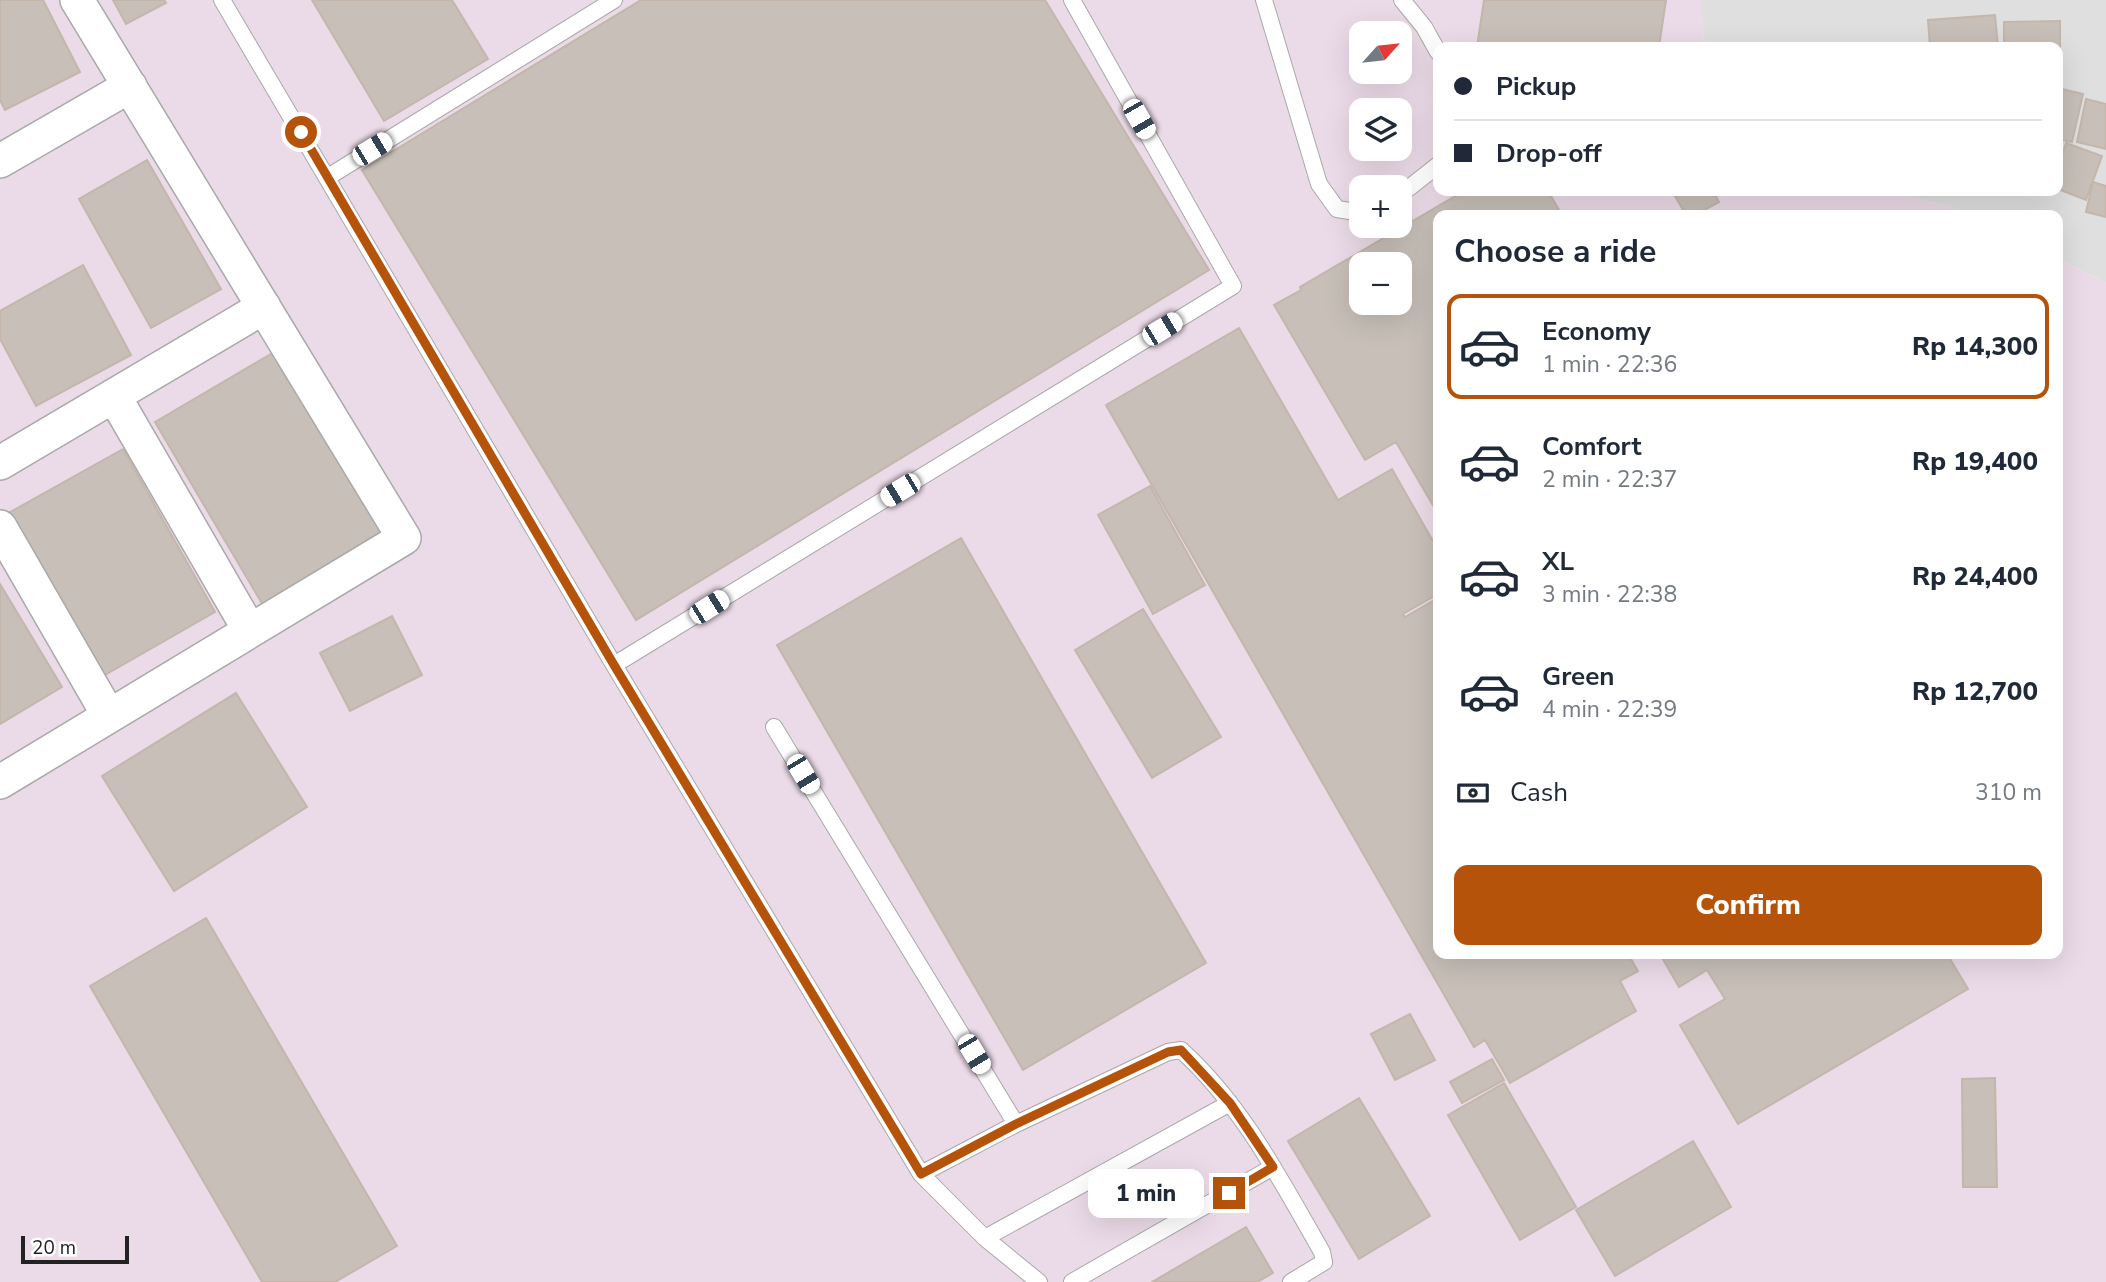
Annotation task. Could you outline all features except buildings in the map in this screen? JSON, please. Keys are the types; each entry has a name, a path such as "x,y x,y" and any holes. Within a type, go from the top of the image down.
{"street":[{"path":"0,782 404,538 77,0"},
{"path":"0,161 130,86"},
{"path":"0,463 264,307"},
{"path":"114,396 250,631"},
{"path":"0,527 108,716"}],"lane":[{"path":"222,0 614,665 921,1174 985,1238 1039,1282"},
{"path":"328,177 614,0"},
{"path":"614,665 1233,286 1072,0"},
{"path":"1264,0 1320,184 1337,209 1349,211"},
{"path":"1402,0 1433,43"},
{"path":"1412,186 1433,169"},
{"path":"774,727 1016,1124"},
{"path":"921,1174 1016,1124 1168,1052 1181,1050 1230,1103 1273,1167 1322,1252 1324,1262 1291,1282"},
{"path":"985,1238 1230,1103"},
{"path":"1072,1282 1273,1167"}],"shaded area":[{"path":"0,0 1700,0 1704,42 1433,42 1433,196 1904,196 1959,210 1433,210 1433,959 2063,959 2063,262 2106,283 2106,1282 0,1282"},
{"path":"1700,0 2106,0 2106,283 2063,262 2063,210 1959,210 1905,196 2063,196 2063,42 1704,42"}],"route":[{"path":"301,132 614,665 921,1174 1041,1112 1168,1052 1181,1050 1230,1103 1273,1167 1229,1193"}]}
